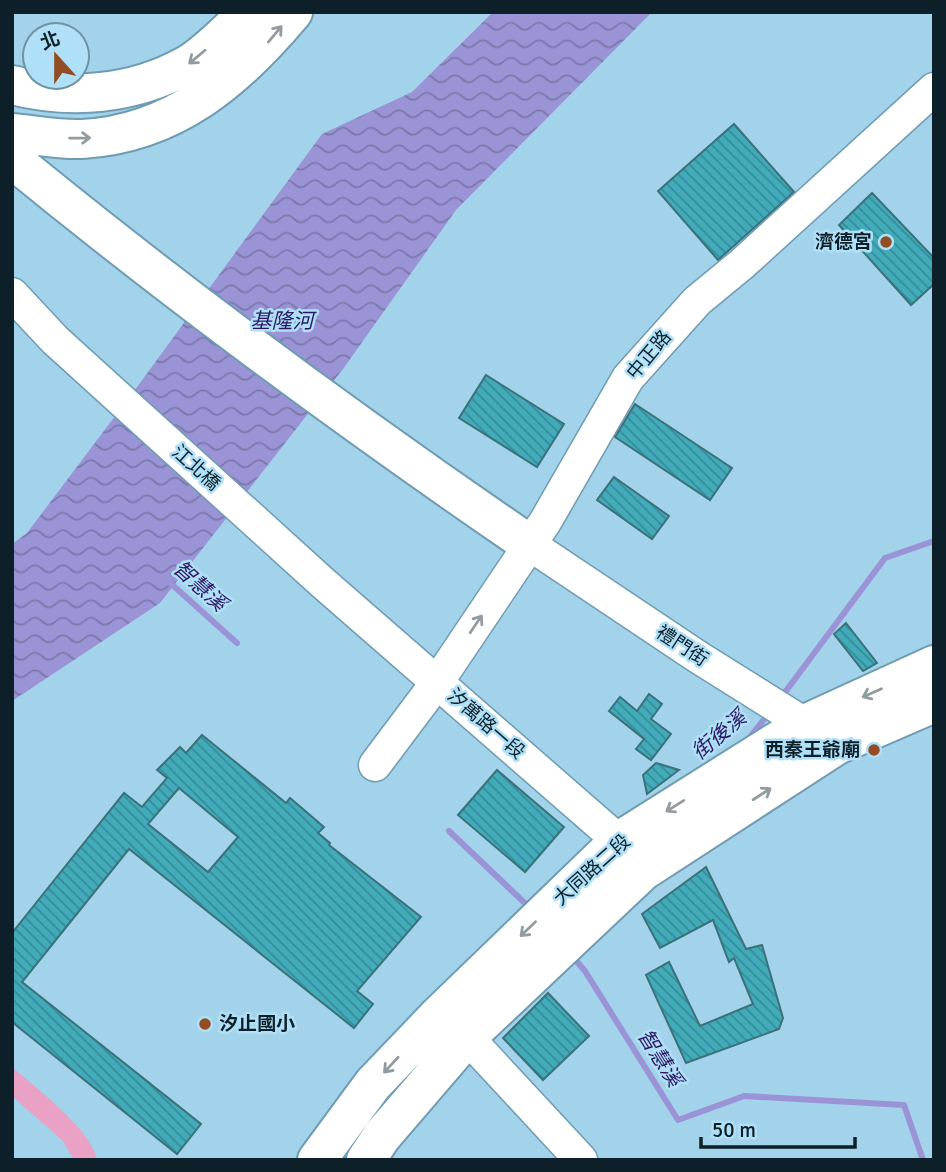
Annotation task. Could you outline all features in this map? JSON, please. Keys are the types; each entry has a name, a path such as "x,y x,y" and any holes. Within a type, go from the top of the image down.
{"main road":[{"path":"12,85 41,93 104,93 143,84 189,65 249,12"},
{"path":"12,133 82,139 139,130 181,112 220,87 264,47 293,12"},
{"path":"12,159 121,248 424,472 529,544"},
{"name":"大同路二段","path":"317,1160 373,1084 453,1027 496,986 616,852 785,711 934,665"},
{"name":"大同路二段","path":"616,852 837,745 934,703"},
{"name":"大同路二段","path":"496,986 603,908 616,852"},
{"name":"大同路二段","path":"366,1160 453,1027"}],"street":[{"name":"中正路","path":"375,765 438,681 585,456 594,433 628,378 652,348 697,301 751,256 934,89"},
{"name":"江北橋","path":"12,294 68,352 323,583"},
{"name":"禮門街","path":"529,544 698,657 837,745"},
{"name":"汐萬路一段","path":"323,583 438,681 616,852"},
{"path":"453,1027 581,1160"}],"shaded area":[{"path":"12,1067 74,1123 93,1148 97,1160 74,1160 63,1141 12,1096"}],"water":[{"name":"基隆河","path":"493,12 652,12 456,210 343,369 160,603 12,701 12,544 27,533 322,134 412,92"}],"building":[{"path":"734,124 794,192 718,260 658,191"},
{"name":"濟德宮","path":"872,193 934,258 934,284 911,305 839,225"},
{"path":"486,375 564,424 537,467 459,418"},
{"path":"635,404 732,468 710,500 615,437"},
{"path":"614,477 669,516 652,539 597,500"},
{"path":"846,623 877,663 863,671 834,634"},
{"path":"649,694 662,704 651,719 671,734 651,760 636,749 644,739 609,711 620,697 637,711"},
{"path":"202,735 286,803 290,798 324,827 318,833 329,845 421,917 357,991 373,1004 354,1028 129,849 22,982 201,1124 177,1154 12,1022 12,933 124,793 142,807 167,778 157,770 180,747 186,753","holes":["179,788 238,837 208,872 148,824"]},
{"path":"656,763 679,770 647,794 643,775"},
{"path":"497,770 564,827 525,872 458,815"},
{"path":"706,867 746,949 762,945 783,1018 779,1029 686,1063 646,975 669,962 700,1026 753,1004 734,958 729,962 713,920 660,948 642,914"},
{"path":"548,993 589,1036 543,1080 503,1038"}],"waterway":[{"name":"街後溪","path":"780,699 885,558 934,541"},
{"name":"智慧溪","path":"168,581 237,643"},
{"name":"街後溪","path":"750,737 769,713"},
{"name":"智慧溪","path":"449,831 530,908"},
{"name":"智慧溪","path":"572,956 585,971 678,1120 744,1096 904,1105 923,1160"}],"place":[{"name":"濟德宮","path":"886,242"},
{"name":"西秦王爺廟","path":"874,750"},
{"name":"汐止國小","path":"205,1024"}]}
